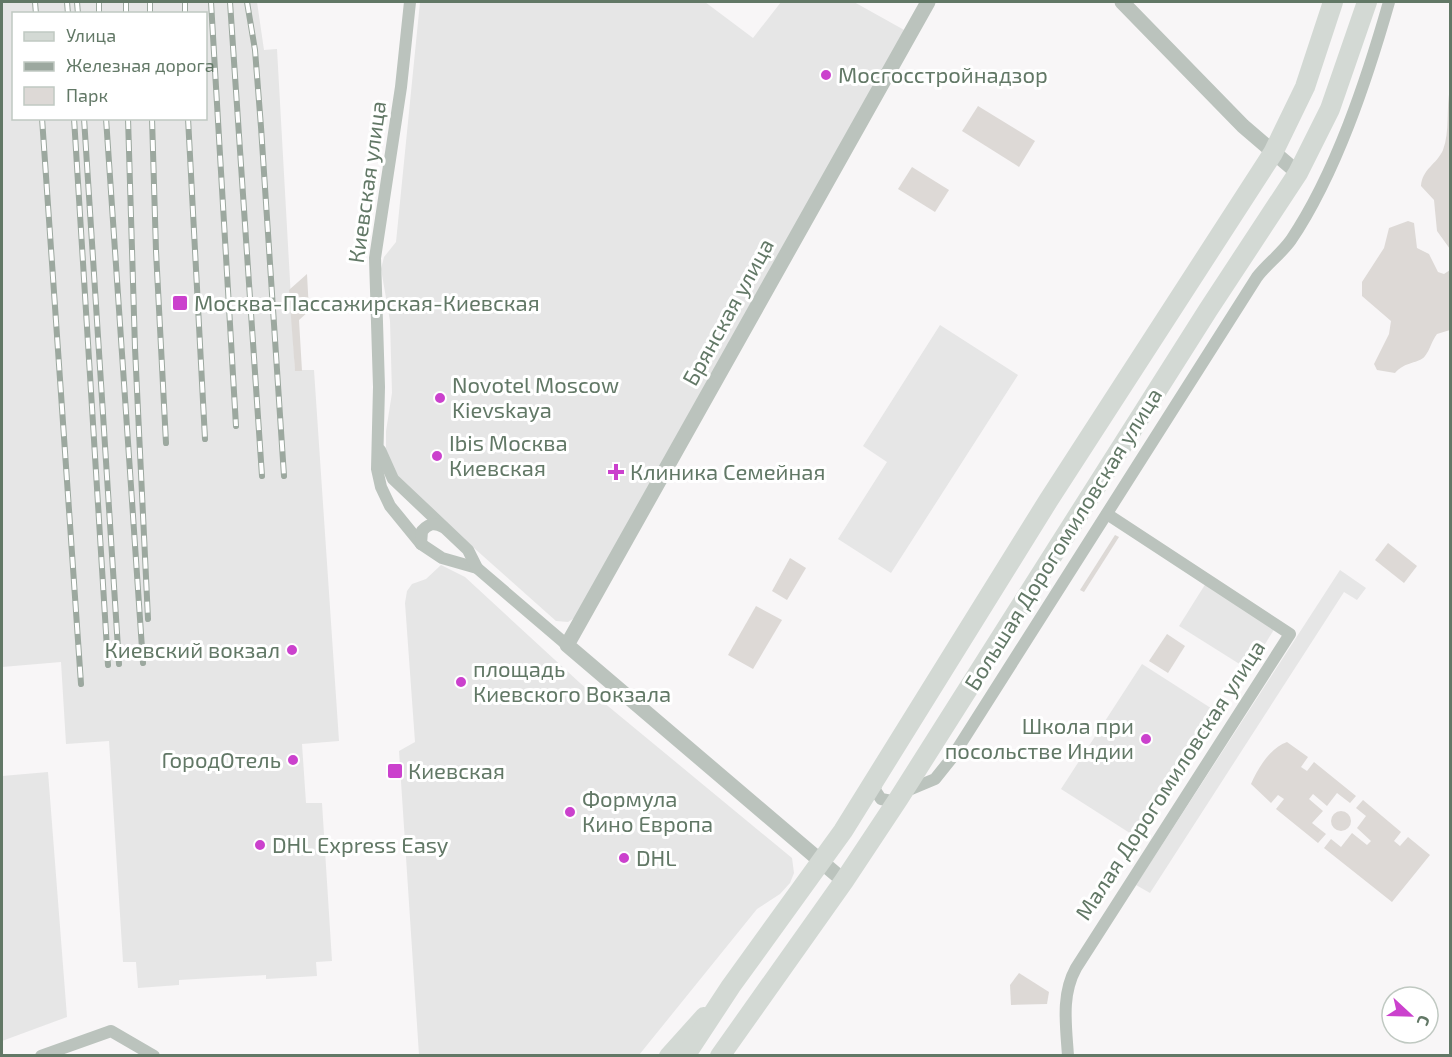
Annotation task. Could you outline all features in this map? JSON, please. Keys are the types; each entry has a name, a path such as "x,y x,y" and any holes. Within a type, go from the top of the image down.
{"main road":[{"name":"Большая Дорогомиловская улица","path":"685,1056 731,986 822,862 877,778 1047,501 1273,153 1305,87 1333,2"},
{"name":"Большая Дорогомиловская улица","path":"723,1054 901,795 1208,310 1298,173 1330,109 1367,2"},
{"path":"668,1056 731,986"}],"street":[{"name":"Киевская улица","path":"410,2 401,87 375,258 379,338 376,469 390,506 421,544 442,558 477,568"},
{"name":"Брянская улица","path":"567,645 928,2"},
{"path":"1122,2 1244,126 1298,173"},
{"path":"877,778 875,790 881,799 892,801 926,785 943,771 1257,277 1286,246 1312,206 1353,113 1389,2"},
{"path":"378,441 383,461 393,478 468,550 477,568 844,881"},
{"name":"Малая Дорогомиловская улица","path":"1068,1056 1065,1012 1067,989 1076,968 1290,634 1107,514"},
{"path":"421,544 422,531 426,527 432,524 444,528"},
{"path":"41,1056 111,1031 154,1056"}],"shaded area":[{"path":"2,2 257,2 264,50 277,49 295,370 314,370 339,741 302,744 306,803 322,803 332,961 316,962 317,976 266,979 266,975 179,980 179,985 138,988 136,962 123,962 109,741 66,744 61,662 2,667"},
{"path":"420,2 705,2 753,38 781,2 854,2 906,31 576,617 568,622 556,621 447,524 396,475 386,454 386,431 392,393 390,321 381,269 384,257 396,242"},
{"path":"940,325 1018,375 891,573 838,539 887,462 863,446"},
{"name":"площадь Киевского Вокзала","path":"441,565 465,577 580,683 792,858 794,873 790,883 780,894 757,909 639,1055 419,1055 399,751 415,742 405,603 407,591 412,584 426,579"},
{"path":"1340,570 1366,588 1357,600 1344,592 1150,893 1136,885"},
{"path":"1206,583 1275,628 1249,670 1179,626"},
{"name":"Школа при посольстве Индии","path":"1142,664 1217,712 1176,780 1173,779 1136,837 1061,789"},
{"path":"48,772 67,1017 2,1041 2,776"}],"green space":[{"path":"1450,88 1450,249 1437,231 1434,200 1421,186 1424,175 1443,150"},
{"path":"978,106 1035,141 1019,167 962,131"},
{"path":"912,167 949,190 935,212 898,189"},
{"path":"1408,221 1414,223 1417,248 1429,254 1438,272 1444,274 1450,270 1450,330 1437,334 1422,359 1403,366 1395,373 1377,370 1374,364 1389,334 1391,321 1362,296 1362,282 1384,248 1389,228"},
{"path":"307,274 309,311 299,320 302,371 295,371 289,290"},
{"path":"1115,535 1119,537 1084,592 1080,590"},
{"path":"1388,543 1417,566 1404,583 1375,560"},
{"path":"790,558 806,568 787,600 772,591"},
{"path":"756,606 782,620 753,669 728,655"},
{"path":"1167,634 1185,646 1168,673 1149,661"},
{"path":"1287,742 1308,757 1301,767 1307,771 1314,762 1356,796 1350,803 1337,793 1327,806 1313,794 1309,799 1323,811 1312,823 1326,834 1318,843 1276,809 1284,799 1278,795 1271,803 1251,784 1270,754"},
{"path":"1363,800 1401,832 1394,841 1400,846 1408,837 1430,855 1392,902 1324,848 1331,839 1341,847 1352,833 1367,845 1371,841 1357,828 1366,816 1356,808"},
{"path":"1337,811 1345,811 1351,817 1351,825 1345,831 1337,831 1331,825 1331,817"},
{"path":"1019,973 1049,992 1047,1004 1011,1005 1010,985"}],"railway":[{"path":"35,2 36,12"},
{"path":"67,2 68,12"},
{"path":"77,2 78,12"},
{"path":"99,2 99,12"},
{"path":"126,2 126,12"},
{"path":"150,2 150,12"},
{"path":"185,2 185,12"},
{"path":"211,2 236,426"},
{"path":"230,2 262,476"},
{"path":"247,2 255,50 284,476"},
{"path":"42,120 81,684"},
{"path":"74,120 108,665"},
{"path":"84,120 119,664"},
{"path":"106,120 143,663"},
{"path":"128,120 135,348 148,619"},
{"path":"152,120 166,443"},
{"path":"188,120 205,439"}],"place":[{"name":"Мосгосстройнадзор","path":"826,75"},
{"name":"Москва-Пассажирская-Киевская","path":"180,303"},
{"name":"Novotel Moscow Kievskaya","path":"440,398"},
{"name":"Ibis Москва Киевская","path":"437,456"},
{"name":"Клиника Семейная","path":"616,472"},
{"name":"Киевский вокзал","path":"292,650"},
{"name":"площадь Киевского Вокзала","path":"461,682"},
{"name":"Школа при посольстве Индии","path":"1146,739"},
{"name":"ГородОтель","path":"293,760"},
{"name":"Киевская","path":"395,771"},
{"name":"Формула Кино Европа","path":"570,812"},
{"name":"DHL Express Easy","path":"260,845"},
{"name":"DHL","path":"624,858"}]}
